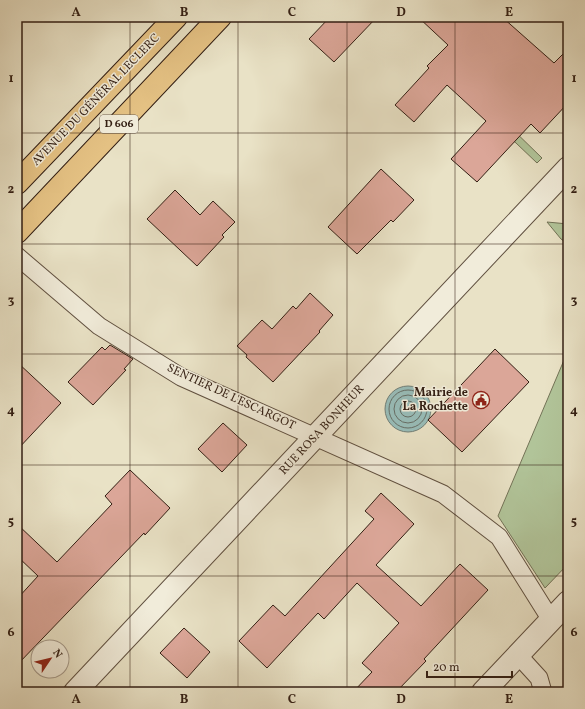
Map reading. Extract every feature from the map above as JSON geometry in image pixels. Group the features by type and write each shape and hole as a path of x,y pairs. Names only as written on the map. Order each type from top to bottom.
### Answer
{"main road":[{"name":"AVENUE DU GÉNÉRAL LECLERC","path":"17,183 176,17"},
{"name":"D 606","path":"17,232 220,17"}],"street":[{"name":"RUE ROSA BONHEUR","path":"76,692 568,168"},
{"name":"SENTIER DE L'ESCARGOT","path":"17,256 99,326 181,377 443,494 499,537 551,620"},
{"path":"483,692 568,602"},
{"path":"518,655 539,678 543,692"}],"green space":[{"path":"505,122 542,158 537,163 516,143 492,124"},
{"path":"547,222 568,224 568,244 561,239"},
{"path":"567,353 568,564 545,588 498,516"}],"water":[{"path":"403,386 413,386 421,390 427,396 431,404 431,414 427,422 421,428 413,432 403,432 395,428 389,422 385,414 385,404 389,396 395,390"}],"building":[{"path":"330,17 377,17 334,62 309,39"},
{"path":"418,17 502,17 554,63 568,49 568,103 540,133 531,124 477,182 451,159 486,121 447,85 414,122 395,105 429,68 427,66 448,45"},
{"path":"381,169 414,200 393,222 391,220 357,254 328,227"},
{"path":"175,190 200,215 213,201 235,222 222,235 224,237 197,266 147,219"},
{"path":"310,293 333,315 319,331 320,332 273,382 246,357 247,355 237,346 262,320 272,329 293,306 296,309"},
{"path":"110,345 133,359 124,369 126,370 93,405 68,382 102,347 105,350"},
{"path":"495,349 529,382 462,452 428,420"},
{"path":"17,362 61,403 17,450"},
{"path":"223,423 247,445 222,472 198,449"},
{"path":"130,470 170,508 42,639 30,639 30,651 17,665 17,599 38,576 17,556 17,524 57,562 112,504 105,496"},
{"path":"381,493 414,524 376,565 421,606 460,564 488,590 424,659 426,661 396,692 353,692 372,672 362,663 399,623 357,583 324,619 318,613 267,668 239,641 273,605 285,616 374,519 365,511"},
{"path":"184,628 210,652 187,678 160,653"}],"place":[{"name":"Mairie de La Rochette","path":"481,400"}]}
